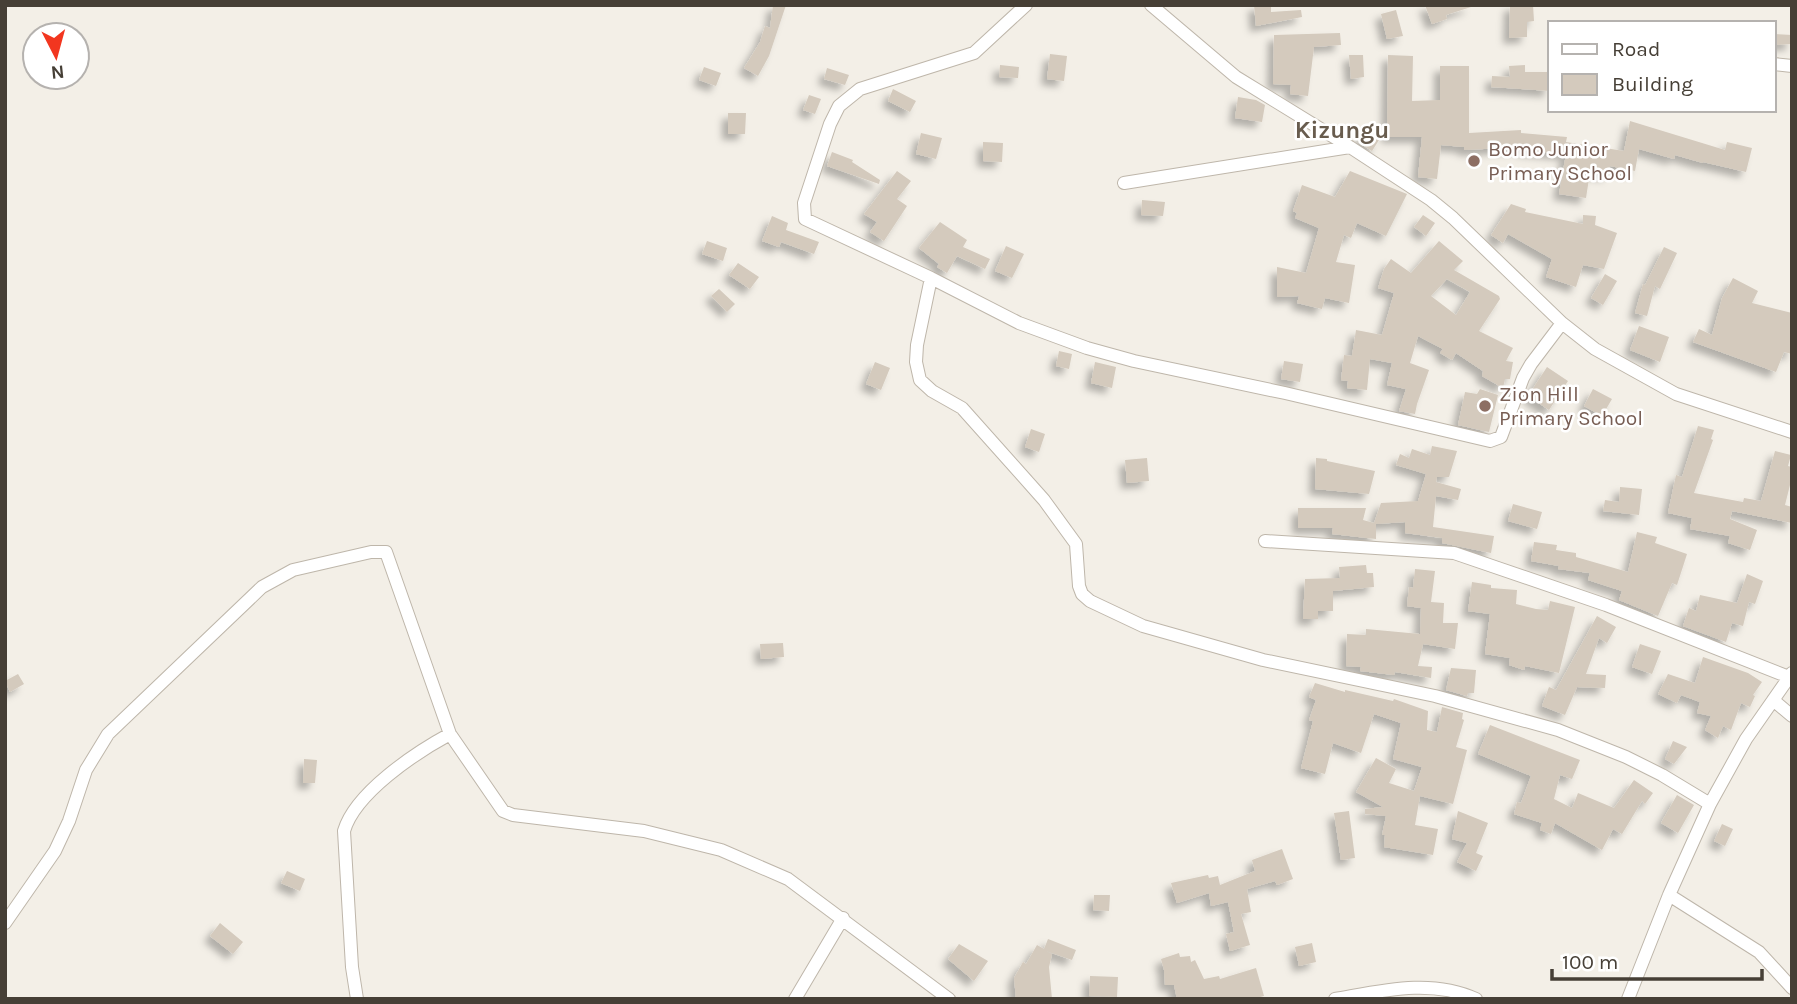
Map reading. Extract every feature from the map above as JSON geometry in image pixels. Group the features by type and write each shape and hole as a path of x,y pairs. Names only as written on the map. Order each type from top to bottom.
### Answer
{"street":[{"path":"1026,5 974,53 860,89 839,106 822,146 804,202 805,219 1019,323 1087,348 1490,441 1501,437 1527,371 1562,323"},
{"path":"1151,5 1236,77 1431,200 1562,323 1595,349 1676,394 1792,432"},
{"path":"1124,183 1350,147"},
{"path":"931,278 917,345 916,362 920,380 932,391 962,408 1044,500 1076,544 1079,586 1082,594 1090,601 1143,626 1263,660 1435,696 1558,730 1626,757 1710,804"},
{"path":"1265,541 1454,553 1606,605 1791,675 1746,739 1710,804 1669,895 1628,999"},
{"path":"5,923 55,851 69,821 86,770 108,734 262,587 293,570 371,552 386,552 450,734 503,811 513,815 644,831 721,850 788,879 949,999"},
{"path":"1773,700 1792,716"},
{"path":"357,999 352,967 344,831 348,818 360,800 429,746 450,734"},
{"path":"1669,895 1759,953 1792,988"},
{"path":"795,999 843,918"},
{"path":"1338,998 1416,987 1451,990 1476,999"}],"building":[{"path":"773,5 786,5 769,56 758,76 744,68 760,42 765,26 770,28"},
{"path":"1254,5 1271,5 1271,12 1301,10 1302,17 1256,26"},
{"path":"1425,5 1471,7 1446,15 1447,19 1432,24"},
{"path":"1510,5 1533,5 1534,21 1527,22 1527,37 1509,38"},
{"path":"1396,10 1403,36 1387,39 1381,14"},
{"path":"1340,33 1341,45 1314,47 1308,96 1290,94 1291,85 1273,84 1274,35"},
{"path":"1776,34 1792,35 1792,44 1776,45"},
{"path":"1050,54 1067,56 1064,81 1047,79"},
{"path":"1349,55 1363,55 1364,77 1351,79"},
{"path":"1388,55 1413,56 1412,101 1440,100 1440,66 1469,66 1469,133 1521,130 1521,133 1567,137 1566,142 1624,151 1630,121 1725,150 1727,142 1752,148 1746,172 1675,155 1674,159 1639,149 1635,171 1610,166 1608,175 1590,172 1586,198 1559,194 1566,154 1522,150 1523,147 1464,150 1464,147 1441,145 1437,179 1418,177 1422,137 1387,137"},
{"path":"1000,65 1019,67 1018,78 999,77"},
{"path":"1525,65 1525,72 1548,72 1548,91 1491,87 1492,76 1510,77 1509,66"},
{"path":"704,67 721,73 716,86 699,80"},
{"path":"827,68 849,75 845,85 824,79"},
{"path":"893,89 916,101 910,112 888,101"},
{"path":"809,95 821,99 815,114 803,110"},
{"path":"1238,97 1256,100 1265,105 1262,122 1235,118"},
{"path":"728,113 746,113 745,134 728,134"},
{"path":"1365,132 1379,140 1372,151 1358,142"},
{"path":"921,133 942,138 936,159 916,154"},
{"path":"983,142 1003,143 1002,162 983,161"},
{"path":"832,152 853,160 852,162 880,180 879,184 827,166"},
{"path":"897,171 911,181 897,199 907,206 884,241 870,232 877,222 864,214"},
{"path":"1350,171 1407,194 1386,236 1357,223 1351,238 1344,235 1336,262 1355,265 1349,303 1325,298 1322,309 1297,303 1299,296 1277,297 1277,267 1306,273 1319,228 1295,218 1297,213 1293,211 1302,185 1335,197"},
{"path":"1142,200 1165,202 1163,216 1141,215"},
{"path":"1511,204 1526,209 1525,212 1583,224 1583,215 1596,216 1595,225 1617,233 1604,269 1583,265 1576,287 1546,277 1552,259 1508,234 1503,243 1491,235"},
{"path":"1423,215 1435,223 1426,236 1414,227"},
{"path":"772,216 788,223 786,230 819,242 814,254 781,242 779,247 762,241"},
{"path":"940,222 967,240 963,247 990,259 985,269 957,256 947,273 937,267 939,264 919,248"},
{"path":"707,241 727,248 723,261 702,254"},
{"path":"1439,241 1463,261 1454,270 1499,296 1500,299 1479,331 1513,348 1506,361 1513,362 1510,379 1505,379 1503,388 1482,376 1483,371 1456,353 1452,360 1440,353 1443,349 1418,336 1410,363 1429,370 1415,414 1399,411 1406,389 1387,385 1392,363 1370,359 1367,390 1347,388 1348,381 1341,380 1344,355 1352,356 1356,330 1382,335 1394,293 1378,288 1384,269 1391,259 1411,273","holes":["1447,279 1470,292 1456,315 1431,296"]},
{"path":"1006,246 1024,254 1012,278 995,271"},
{"path":"1664,247 1677,253 1660,289 1655,286 1647,316 1635,313 1643,284 1645,285"},
{"path":"738,263 759,277 750,289 729,275"},
{"path":"1605,274 1617,281 1603,305 1591,298"},
{"path":"1733,278 1758,291 1752,303 1792,313 1792,354 1784,352 1776,372 1693,342 1699,329 1712,335 1722,298"},
{"path":"719,289 735,304 727,312 711,296"},
{"path":"1639,326 1669,337 1660,362 1630,350"},
{"path":"1059,351 1072,354 1069,369 1056,366"},
{"path":"1284,361 1303,364 1300,382 1281,379"},
{"path":"875,362 890,368 881,390 866,384"},
{"path":"1095,362 1116,367 1112,388 1091,383"},
{"path":"1547,367 1568,381 1549,410 1528,396"},
{"path":"1480,389 1498,395 1489,432 1458,425 1465,392 1477,394"},
{"path":"1593,389 1612,399 1602,416 1584,406"},
{"path":"1698,426 1714,430 1694,493 1743,502 1744,498 1761,501 1775,451 1791,455 1788,466 1792,467 1792,477 1785,505 1792,507 1792,523 1732,511 1730,519 1757,530 1750,550 1728,543 1730,536 1690,529 1692,518 1668,513 1676,475 1682,477"},
{"path":"1031,429 1045,434 1039,452 1025,447"},
{"path":"1432,446 1457,451 1449,477 1437,477 1436,482 1461,489 1458,500 1436,496 1433,527 1494,536 1491,553 1442,543 1442,538 1405,533 1405,522 1376,524 1376,539 1332,534 1333,528 1298,528 1298,508 1366,508 1363,520 1374,523 1381,503 1418,501 1426,474 1396,465 1400,454 1409,458 1412,449 1430,455"},
{"path":"1147,458 1149,481 1127,483 1125,460"},
{"path":"1316,458 1375,471 1369,494 1315,489"},
{"path":"1620,487 1642,489 1639,515 1603,511 1605,500 1619,502"},
{"path":"1513,504 1542,512 1537,529 1508,521"},
{"path":"1637,532 1657,537 1655,543 1687,554 1677,585 1672,583 1658,616 1619,600 1622,591 1588,580 1590,573 1558,569 1559,566 1531,561 1534,542 1557,545 1556,550 1576,553 1576,557 1628,572"},
{"path":"1366,565 1367,573 1373,573 1374,587 1333,591 1333,611 1318,611 1318,619 1303,619 1305,579 1340,578 1339,567"},
{"path":"1415,569 1435,571 1431,602 1444,603 1443,623 1458,623 1455,649 1423,644 1418,666 1432,667 1431,678 1395,672 1394,675 1360,671 1361,667 1346,666 1347,634 1366,635 1366,629 1420,634 1421,608 1407,606"},
{"path":"1747,574 1763,581 1755,604 1749,602 1743,626 1732,623 1726,642 1683,626 1689,608 1696,611 1700,595 1737,603"},
{"path":"1472,582 1491,585 1491,588 1517,590 1516,604 1536,609 1548,610 1550,601 1575,607 1559,673 1525,666 1524,670 1509,665 1510,658 1485,654 1490,614 1468,611"},
{"path":"1597,616 1616,627 1607,643 1599,638 1586,674 1606,675 1605,688 1577,687 1565,715 1542,706 1549,687 1556,690"},
{"path":"783,643 784,657 761,659 760,644"},
{"path":"1640,644 1661,651 1652,674 1632,667"},
{"path":"1703,657 1748,673 1762,682 1753,695 1755,696 1750,707 1741,703 1731,730 1723,726 1718,738 1705,730 1711,716 1697,713 1700,702 1681,695 1677,703 1658,694 1668,674 1695,683"},
{"path":"1451,668 1476,670 1474,693 1468,693 1467,696 1446,690"},
{"path":"18,674 24,684 10,692 5,681"},
{"path":"1315,683 1345,692 1393,701 1394,699 1428,711 1427,730 1437,732 1442,707 1463,713 1464,720 1456,747 1467,750 1453,804 1420,796 1415,825 1438,829 1433,855 1384,847 1385,835 1382,835 1386,816 1365,814 1365,809 1383,807 1356,792 1376,758 1396,769 1389,783 1414,791 1422,767 1393,759 1401,723 1374,714 1361,753 1333,743 1325,774 1301,768 1313,721 1309,720 1316,700 1309,697"},
{"path":"1490,725 1580,760 1572,779 1560,775 1554,799 1572,808 1578,793 1614,808 1634,780 1653,793 1645,804 1642,801 1622,834 1613,829 1602,850 1555,823 1551,834 1540,830 1542,823 1514,814 1517,802 1521,803 1531,776 1478,754"},
{"path":"1673,741 1687,747 1674,764 1665,759"},
{"path":"304,759 317,760 315,783 303,783"},
{"path":"1677,795 1694,805 1678,833 1661,823"},
{"path":"1349,811 1355,858 1341,860 1334,813"},
{"path":"1458,811 1488,823 1476,853 1483,856 1476,871 1457,862 1467,843 1452,839"},
{"path":"1722,824 1733,829 1725,846 1714,841"},
{"path":"1282,849 1293,879 1277,885 1275,881 1247,889 1251,912 1241,914 1250,945 1230,951 1226,934 1234,932 1228,902 1211,906 1209,893 1177,903 1171,883 1208,875 1209,878 1218,876 1220,885 1255,871 1252,860"},
{"path":"287,871 305,879 300,891 281,883"},
{"path":"1094,895 1110,895 1109,911 1093,910"},
{"path":"220,923 243,942 233,954 210,936"},
{"path":"1048,939 1076,950 1072,960 1046,951 1052,954 1049,967 1052,999 1016,999 1014,978 1037,945 1044,949"},
{"path":"1312,943 1316,962 1299,966 1295,947"},
{"path":"959,944 988,961 974,981 948,959"},
{"path":"1179,953 1180,957 1190,956 1191,962 1195,960 1204,979 1219,976 1220,979 1256,968 1264,996 1252,999 1177,999 1174,985 1165,985 1161,959"},
{"path":"1090,976 1118,977 1117,997 1089,996"}],"place":[{"name":"Bomo Junior Primary School","path":"1474,161"},
{"name":"Zion Hill Primary School","path":"1485,406"}],"district":[{"name":"Kizungu","path":"1342,130"}]}
